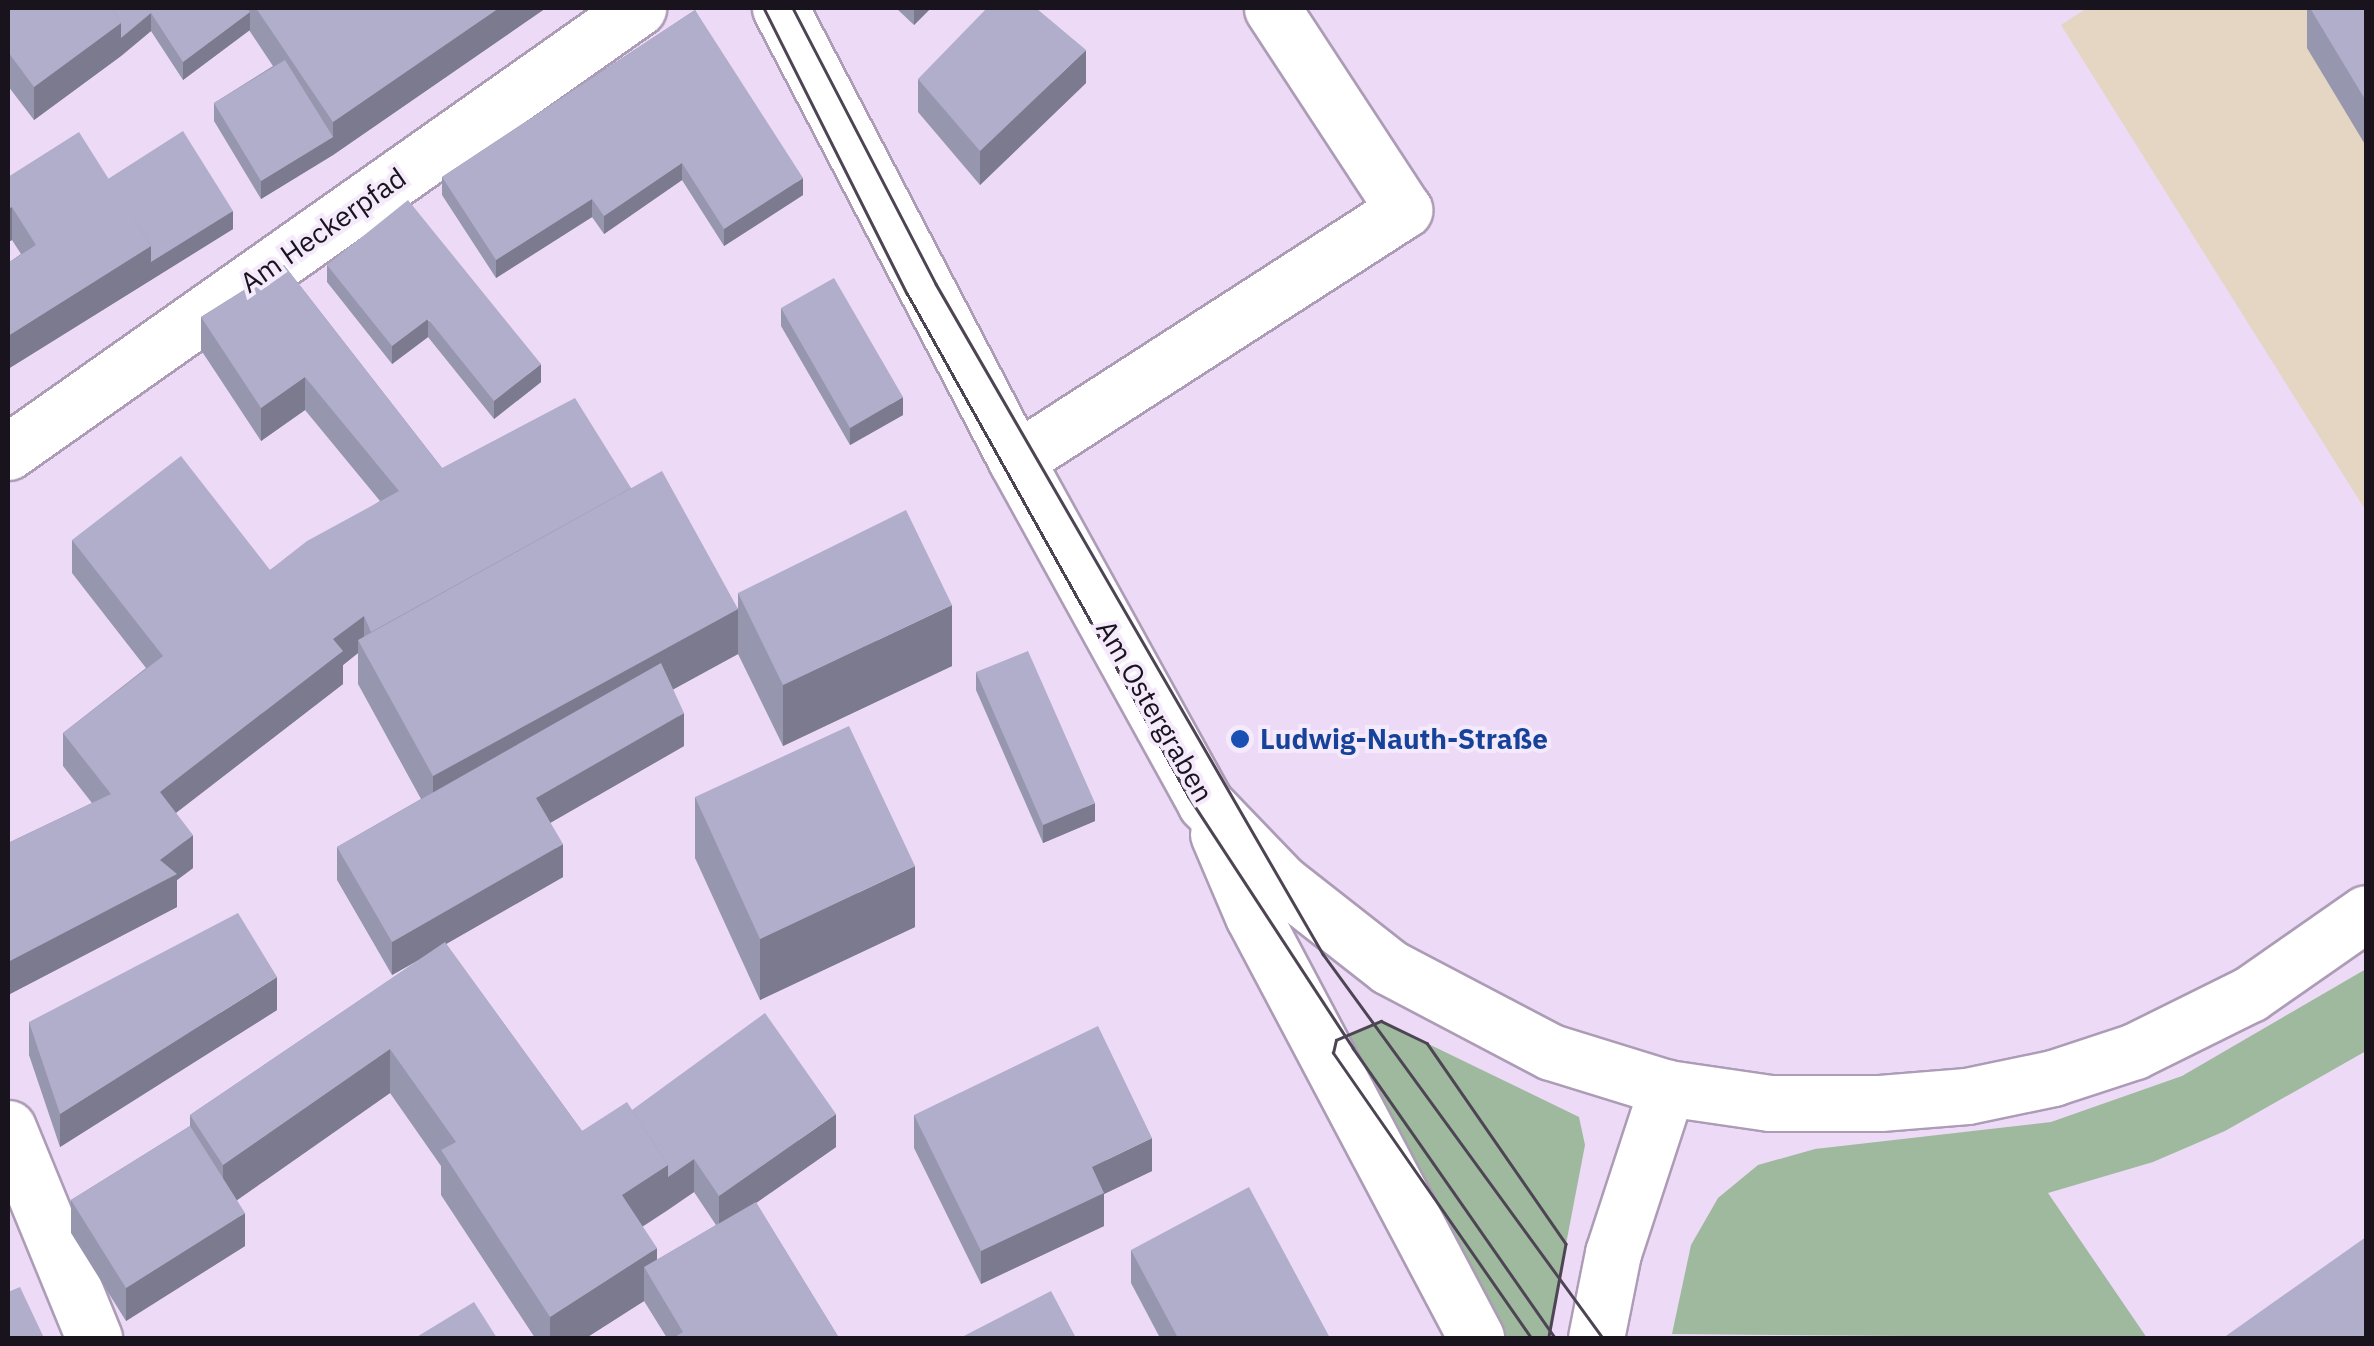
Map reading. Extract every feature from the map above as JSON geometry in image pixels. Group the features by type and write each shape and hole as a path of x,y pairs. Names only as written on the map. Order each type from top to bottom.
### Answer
{"street":[{"name":"Am Heckerpfad","path":"8,452 638,8"},
{"name":"Am Ostergraben","path":"780,8 1016,460 1205,803 1282,883 1388,967 1551,1052 1667,1088 1770,1103 1880,1103 1967,1096 2053,1078 2135,1051 2250,994 2366,913"},
{"path":"1016,460 1404,210 1272,8"},
{"path":"1205,803 1253,916 1476,1338"},
{"path":"1596,1338 1613,1253 1667,1088"},
{"path":"8,1128 94,1338"}],"shaded area":[{"path":"2087,8 2366,8 2366,511 2061,25"}],"green space":[{"path":"2366,969 2366,1051 2225,1131 2153,1162 2048,1193 2147,1338 1672,1334 1691,1245 1718,1198 1758,1165 1815,1149 2051,1122 2182,1076"},
{"path":"1381,1021 1579,1117 1585,1145 1548,1338 1485,1338 1336,1040"}],"building":[{"path":"8,8 112,8 121,23 34,87 8,52"},
{"path":"112,8 247,8 250,12 183,62 151,13 121,38 121,23"},
{"path":"256,8 499,8 333,122"},
{"path":"987,8 1036,8 1086,50 980,151 918,79"},
{"path":"2310,8 2366,8 2366,101"},
{"path":"695,10 803,178 724,229 682,163 604,216 592,199 496,260 442,177"},
{"path":"285,60 333,137 261,181 214,103"},
{"path":"183,131 233,211 151,262 151,246 108,179"},
{"path":"79,132 151,246 8,336 8,263 36,245 12,207 8,209 8,177"},
{"path":"408,200 541,364 494,401 428,319 392,346 327,265"},
{"path":"284,265 442,468 575,398 631,488 371,632 364,616 333,639 343,651 160,792 193,835 160,860 177,874 8,962 8,843 111,794 63,733 163,656 72,540 181,456 270,570 307,541 399,491 305,377 261,408 201,317"},
{"path":"834,278 903,397 850,428 781,308"},
{"path":"662,471 738,609 433,776 358,640"},
{"path":"906,510 952,605 783,685 738,593"},
{"path":"1028,651 1095,803 1043,825 976,672"},
{"path":"661,663 684,713 536,798 563,844 392,942 337,847"},
{"path":"849,726 915,866 760,939 695,797"},
{"path":"238,913 277,977 60,1114 29,1022"},
{"path":"445,942 582,1131 627,1102 668,1165 622,1195 657,1248 550,1317 441,1150 456,1142 390,1049 223,1165 190,1115"},
{"path":"765,1013 836,1114 719,1196 694,1159 668,1177 668,1165 632,1110"},
{"path":"1098,1026 1152,1138 1092,1167 1104,1193 981,1251 914,1115"},
{"path":"190,1126 245,1213 126,1288 71,1200"},
{"path":"1249,1187 1330,1338 1178,1338 1131,1250"},
{"path":"756,1202 839,1338 673,1338 683,1332 644,1267"},
{"path":"2366,1237 2366,1338 2223,1338"},
{"path":"20,1287 44,1338 8,1338 8,1292"},
{"path":"1051,1291 1076,1338 960,1338"},
{"path":"474,1302 497,1338 415,1338"}],"tram line":[{"path":"764,8 907,293 1189,797 1353,1048 1555,1338"},
{"path":"793,8 936,284 1323,954 1603,1338"},
{"path":"1531,1338 1333,1053 1336,1040 1381,1021 1427,1043 1566,1244 1549,1337"}],"place":[{"name":"Ludwig-Nauth-Straße","path":"1240,739"}]}
